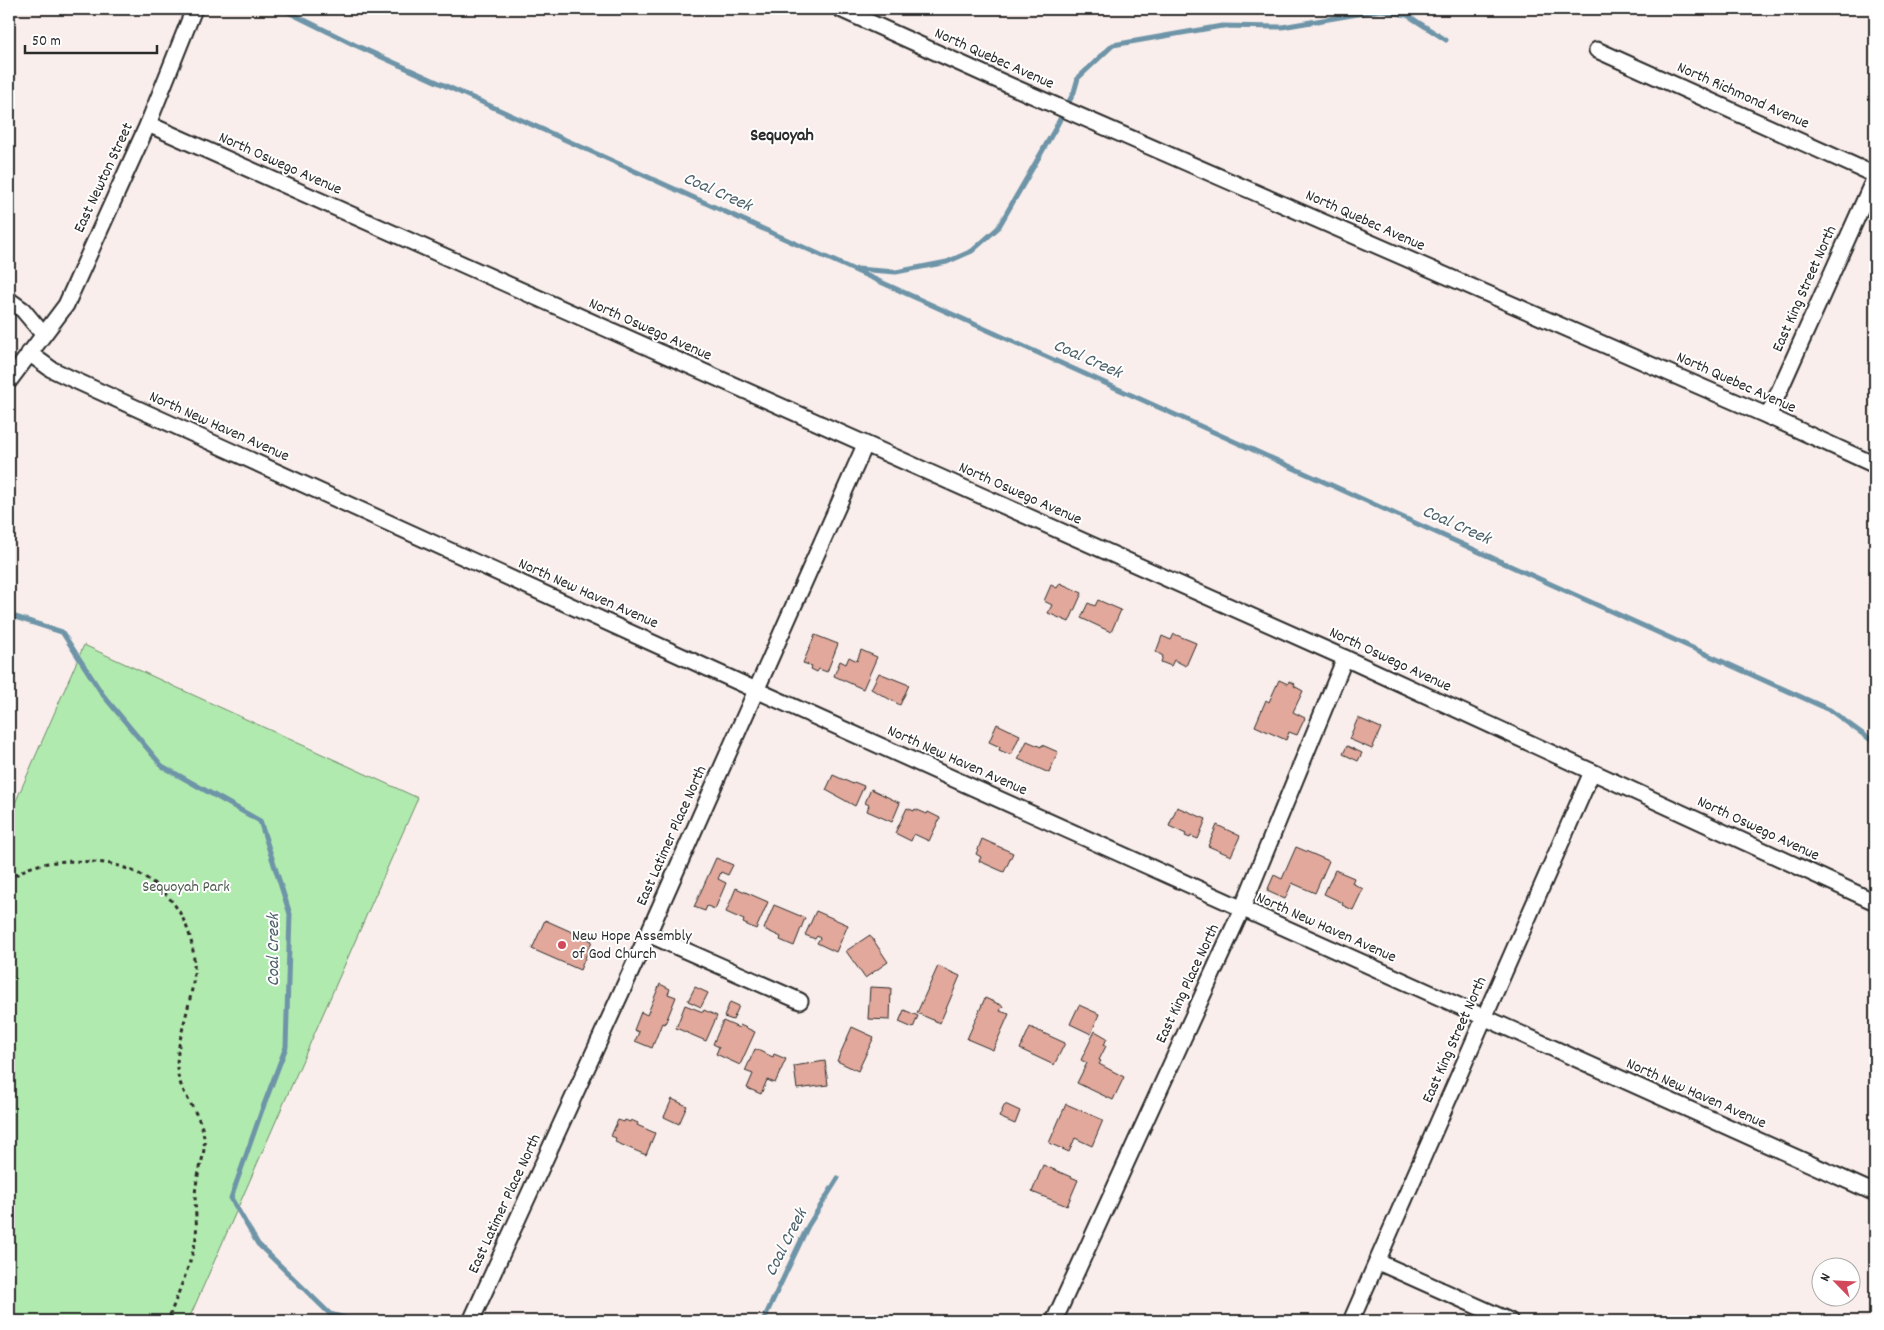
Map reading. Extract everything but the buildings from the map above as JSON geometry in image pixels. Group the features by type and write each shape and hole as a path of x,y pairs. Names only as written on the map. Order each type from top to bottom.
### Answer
{"street":[{"name":"East Newton Street","path":"9,381 66,305 148,124 194,9"},
{"name":"North Quebec Avenue","path":"840,9 1014,87 1768,416 1875,465"},
{"name":"North Richmond Avenue","path":"1597,50 1875,176"},
{"name":"North Oswego Avenue","path":"148,124 1345,658 1875,902"},
{"name":"East King Street North","path":"1768,416 1875,176"},
{"path":"9,300 23,310 43,334"},
{"name":"North New Haven Avenue","path":"29,353 70,378 756,690 1875,1194"},
{"name":"East Latimer Place North","path":"471,1321 648,934 865,445"},
{"name":"East King Place North","path":"1054,1321 1242,909 1345,658"},
{"name":"East King Street North","path":"1351,1321 1592,772"},
{"path":"648,934 800,1001"},
{"path":"1378,1262 1510,1321"}],"path":[{"path":"9,882 17,873 38,865 78,861 104,862 124,867 141,875 161,889 176,905 187,929 192,943 193,981 177,1066 182,1087 202,1124 205,1140 195,1187 195,1242 168,1321"}],"green space":[{"name":"Sequoyah Park","path":"84,645 418,798 188,1321 9,1321 9,817"}],"waterway":[{"name":"Coal Creek","path":"282,9 355,45 1830,710 1875,743"},
{"path":"857,269 896,272 947,262 972,251 998,228 1055,129 1074,92 1078,78 1113,45 1222,26 1282,27 1381,10 1407,15 1446,40"},
{"name":"Coal Creek","path":"9,615 62,632 103,695 162,766 260,821 290,914 286,1047 231,1198 258,1244 330,1314 356,1321"},
{"name":"Coal Creek","path":"763,1321 808,1226 838,1178"}],"place":[{"name":"New Hope Assembly of God Church","path":"562,945"}],"district":[{"name":"Sequoyah","path":"782,136"}]}
